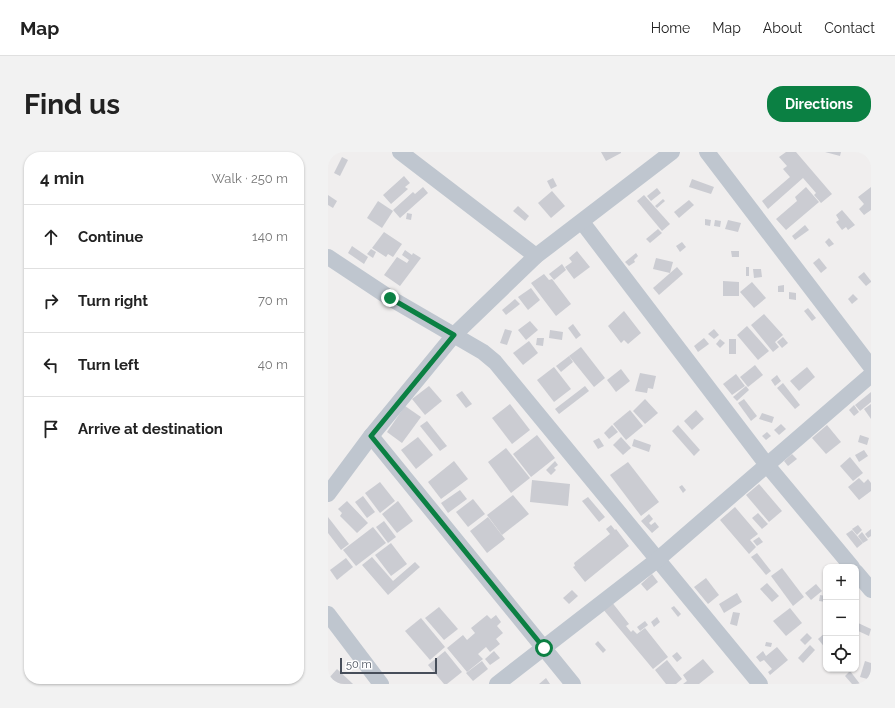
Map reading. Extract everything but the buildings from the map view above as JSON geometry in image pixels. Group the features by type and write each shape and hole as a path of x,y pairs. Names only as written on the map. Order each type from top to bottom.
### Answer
{"street":[{"path":"400,152 536,256"},
{"path":"328,494 371,436 454,335 536,256 672,152"},
{"path":"707,152 871,367"},
{"path":"582,222 767,466 849,564"},
{"path":"328,258 390,298 483,352 495,362 760,684"},
{"path":"497,684 657,560 871,375"},
{"path":"371,436 573,684"},
{"path":"859,576 871,590"},
{"path":"328,614 381,684"}],"route":[{"path":"390,298 454,335 371,436 544,648"}]}
